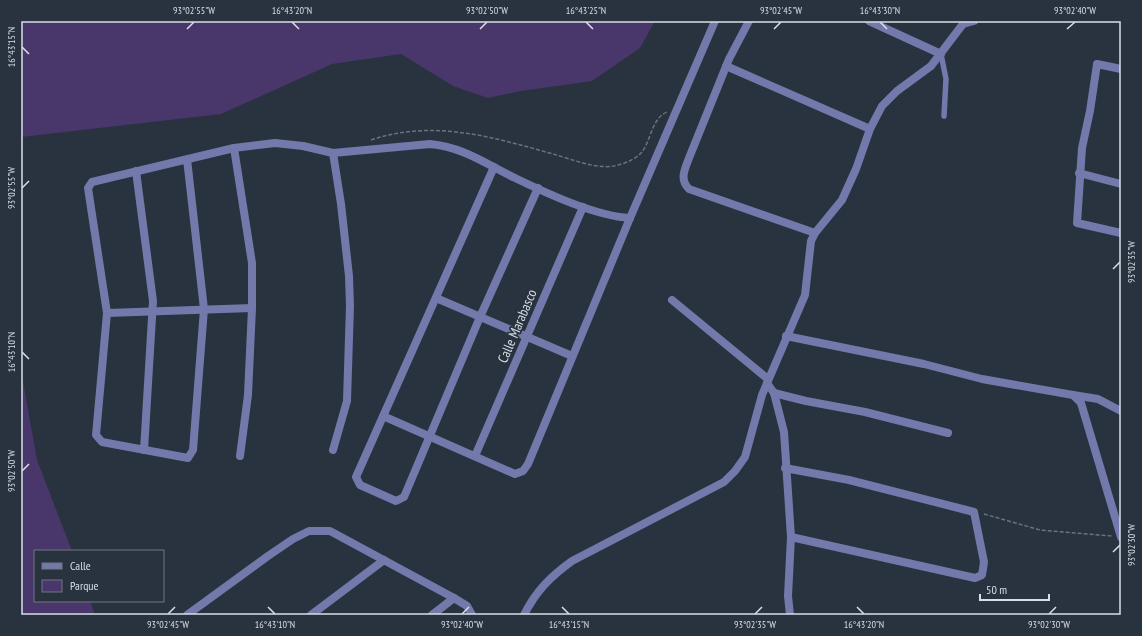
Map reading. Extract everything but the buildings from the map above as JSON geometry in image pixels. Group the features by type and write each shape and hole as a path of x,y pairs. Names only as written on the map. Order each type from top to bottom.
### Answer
{"street":[{"path":"383,416 515,474 523,471 528,464 630,218 715,21"},
{"path":"749,21 726,66 683,174 684,184 689,189 815,233"},
{"path":"869,21 942,54"},
{"path":"524,615 531,600 550,577 572,561 724,482 735,471 745,457 767,381 805,295 811,241 815,233 842,200 856,169 870,129 882,106 897,92 931,66 942,54 964,23 974,21"},
{"path":"1121,69 1097,64 1079,173 1077,223 1121,233"},
{"path":"726,66 870,129"},
{"path":"187,159 204,309 193,450 188,458 102,442 96,435 107,313 88,188 92,182 136,171 187,159 234,148 275,143 303,146 333,153 430,144 445,145 469,153 538,188 583,207 611,216 630,218"},
{"path":"234,148 252,263 252,308 248,395 240,456"},
{"path":"333,153 345,238 350,306 347,401 333,450"},
{"path":"494,167 356,477 360,485 396,501 404,497 480,316 538,188"},
{"path":"136,171 153,313 144,450"},
{"path":"1079,173 1121,184"},
{"name":"Calle Marabasco","path":"475,456 583,207"},
{"path":"436,298 572,356"},
{"path":"672,300 767,381 774,392 784,432 785,468 791,537 788,596 790,615"},
{"path":"107,313 153,313 204,309 252,308"},
{"path":"786,336 924,364 982,379 1073,394 1098,400 1121,411"},
{"path":"774,392 806,401 865,412 948,432"},
{"path":"1073,394 1081,403 1121,537"},
{"path":"785,468 849,480 974,512 984,562 982,575 975,578 791,537"},
{"path":"187,615 268,556 309,531 330,531 454,598 467,606 472,615"},
{"path":"312,615 384,560"},
{"path":"432,615 454,598"}],"lane":[{"path":"942,54 946,79 944,116"}],"path":[{"path":"360,151 365,144 378,138 414,132 453,130 505,141 604,167 616,166 626,162 642,152 660,116 671,111 677,112"},
{"path":"974,512 1040,530 1121,537"}],"green space":[{"path":"21,21 655,21 640,48 592,81 521,91 488,98 453,86 401,54 332,64 221,114 21,137"},
{"path":"21,370 37,460 72,550 34,550 34,602 90,602 95,615 21,615"}]}
